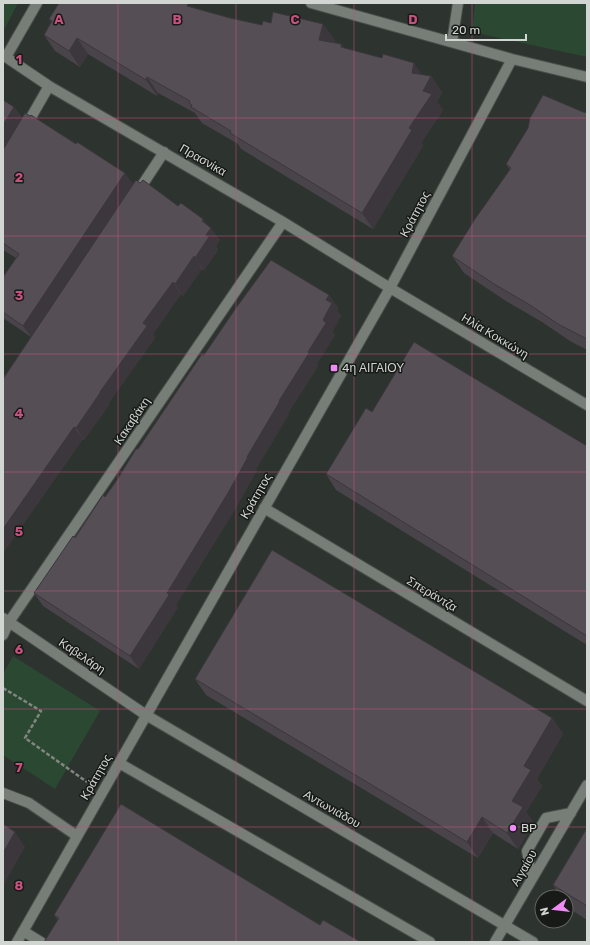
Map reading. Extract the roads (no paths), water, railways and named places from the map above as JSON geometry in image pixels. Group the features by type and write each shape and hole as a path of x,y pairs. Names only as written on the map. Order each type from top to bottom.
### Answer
{"street":[{"path":"4,56 37,3"},
{"path":"311,3 512,59 587,77"},
{"path":"452,42 458,3"},
{"name":"Πρασνίκα","path":"4,56 49,86 283,222 390,288"},
{"name":"Κράτητος","path":"17,942 390,288 512,59"},
{"path":"22,131 49,86"},
{"path":"129,204 164,152"},
{"name":"Κακαβάκη","path":"3,635 6,620 283,222"},
{"name":"Ηλία Κοκκώνη","path":"390,288 587,405"},
{"name":"Σπεράντζα","path":"264,508 587,701"},
{"name":"Καβελάρη","path":"6,620 146,715"},
{"name":"Αντωνιάδου","path":"146,715 534,942"},
{"path":"119,764 430,942"},
{"name":"Αιγαίου","path":"495,942 587,785"},
{"path":"3,793 29,803 77,836"},
{"path":"532,879 527,850 546,818 571,813"},
{"path":"23,931 41,942"}],"place":[{"name":"4η ΑΙΓΑΙΟΥ","path":"334,368"},
{"name":"BP","path":"513,828"}]}
